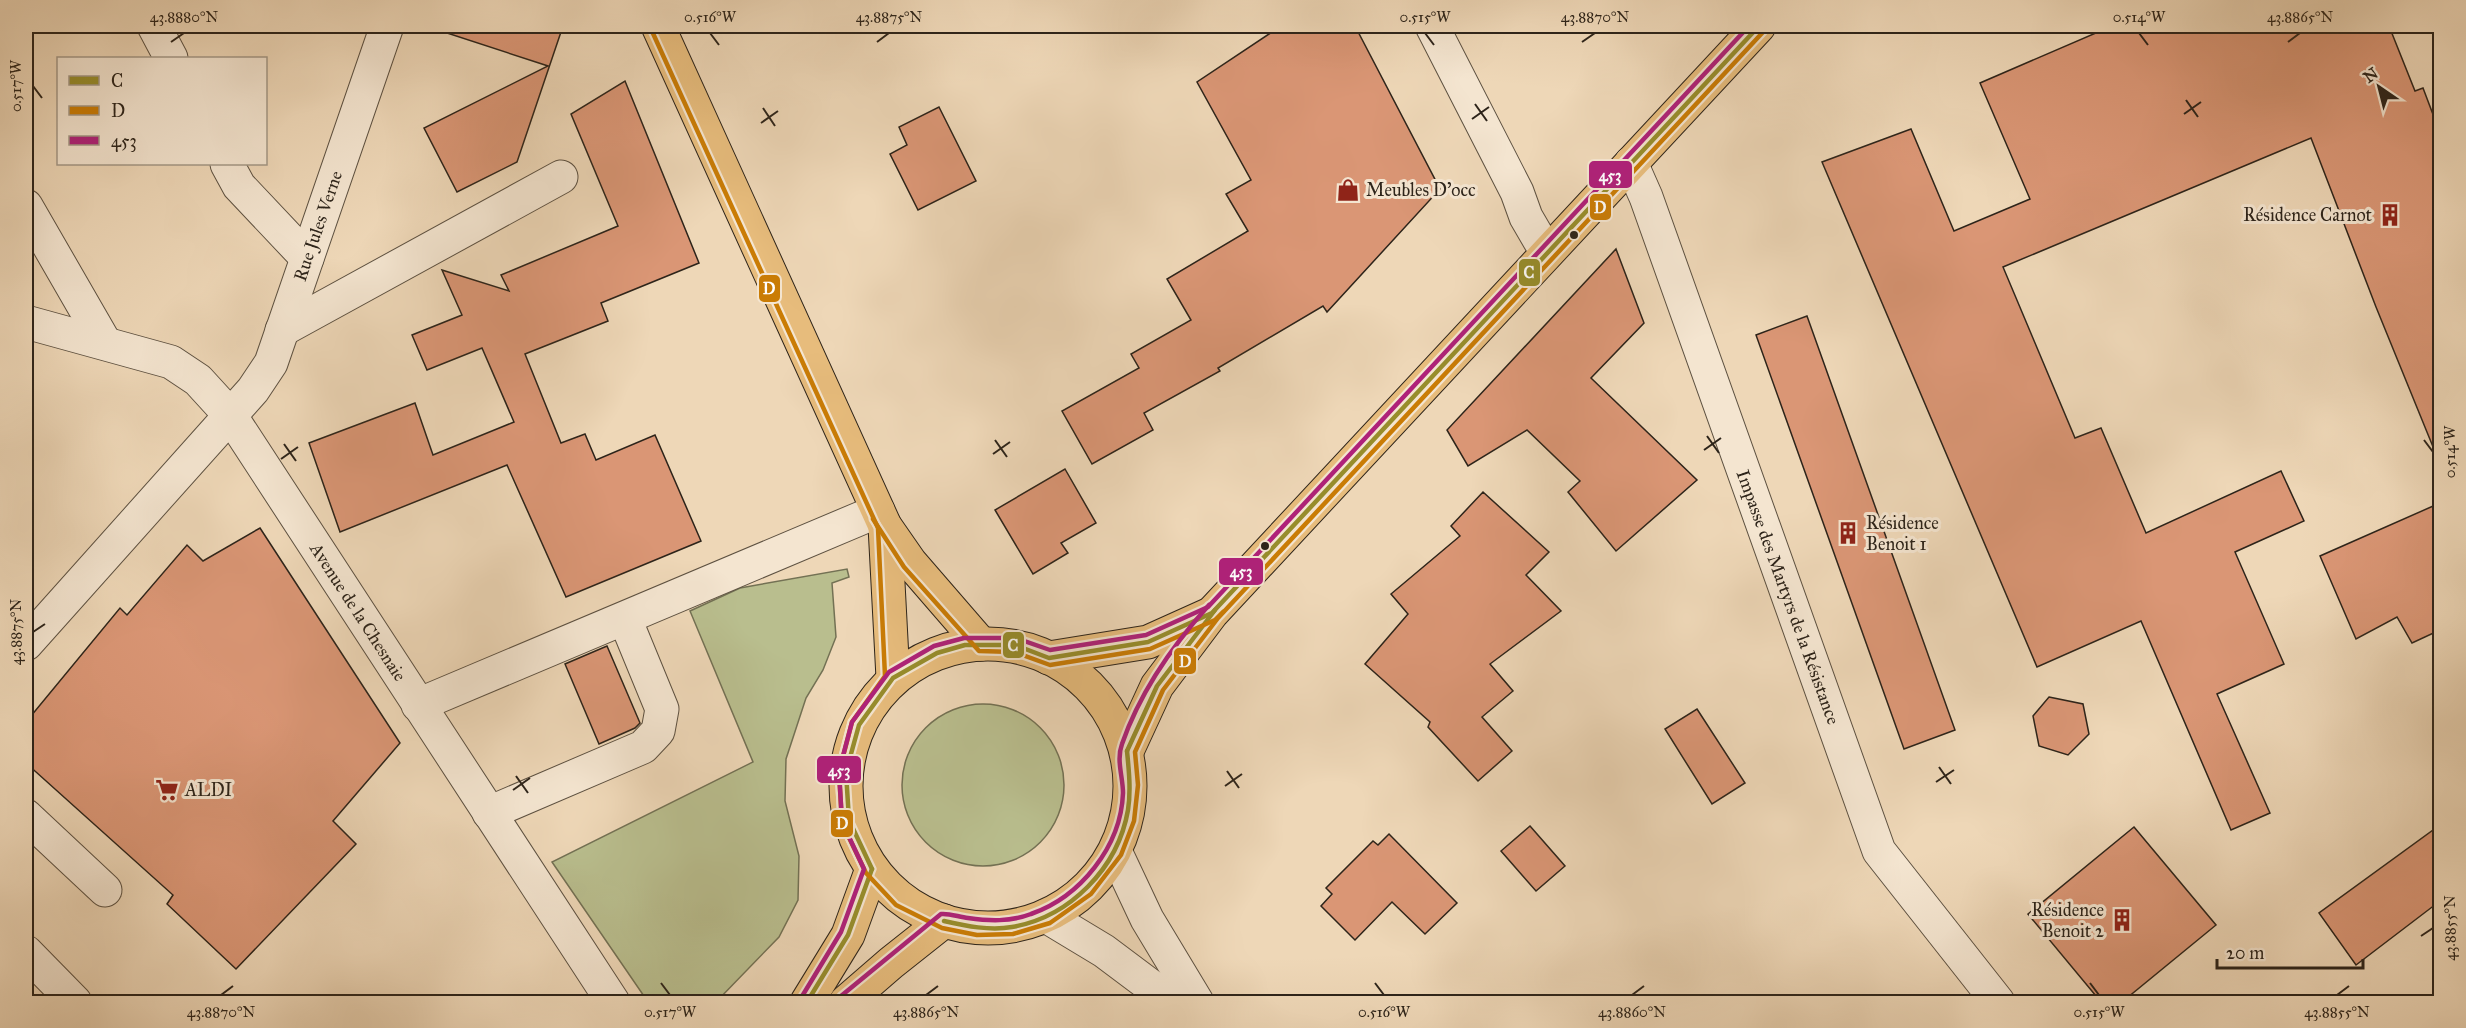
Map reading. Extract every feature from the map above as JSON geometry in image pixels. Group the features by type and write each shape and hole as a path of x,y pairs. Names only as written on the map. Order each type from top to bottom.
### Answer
{"main road":[{"path":"658,26 881,519 916,570 981,644"},
{"path":"1127,751 1157,686 1212,613 1759,26"},
{"path":"881,519 894,678"},
{"path":"1049,658 1148,642 1212,613"},
{"path":"965,645 1015,645 1049,658 1066,666 1094,689 1114,718 1127,751 1130,785 1127,819 1115,851 1086,889 1046,916 1012,927 978,928 944,921 902,900 872,869 849,820 846,772 859,725 894,678 937,653 965,645"},
{"path":"807,1002 848,935 872,869"},
{"path":"846,1002 944,921"}],"street":[{"path":"154,26 170,57"},
{"name":"Rue Jules Verne","path":"26,644 253,390 271,363 387,26"},
{"path":"1432,26 1516,192 1526,217 1547,253"},
{"name":"Impasse des Martyrs de la Résistance","path":"1631,163 1646,197 1879,850 1998,1002"},
{"path":"228,165 239,186 307,258"},
{"path":"282,330 561,177"},
{"path":"26,206 105,343"},
{"name":"Avenue de la Chesnaie","path":"26,322 171,362 198,380 230,415 613,1002"},
{"path":"418,705 625,619 881,519"},
{"path":"489,813 643,747 658,731 663,709 625,619"},
{"path":"26,816 105,890"},
{"path":"1115,851 1147,918 1197,1002"},
{"path":"1046,916 1104,951 1172,1002"},
{"path":"26,952 75,1002"}],"green space":[{"path":"847,569 849,577 832,583 836,637 823,670 806,698 786,759 785,801 799,856 798,900 779,937 716,1002 648,1002 552,862 753,762 690,611 740,588"},
{"path":"983,704 999,705 1014,710 1040,728 1058,754 1063,769 1063,801 1058,816 1040,842 1014,860 999,865 983,866 967,865 952,860 926,842 908,816 903,801 902,785 903,769 908,754 926,728 952,710 967,705"}],"building":[{"path":"448,26 563,26 517,162 457,192 424,128 548,66 447,33"},
{"path":"1281,26 1355,26 1440,189 1327,312 1323,306 1218,368 1220,371 1144,413 1153,430 1092,464 1062,411 1139,368 1131,354 1191,320 1167,279 1248,231 1226,194 1251,180 1197,82"},
{"path":"2112,26 2389,26 2415,91 2423,88 2440,133 2440,464 2311,138 2003,267 2075,438 2101,428 2146,533 2281,471 2304,521 2235,552 2284,664 2217,694 2270,813 2231,830 2141,621 2037,667 1822,162 1911,129 1954,231 2030,199 1980,83"},
{"path":"625,81 699,263 601,303 608,321 525,354 561,443 585,434 596,460 655,435 701,541 566,597 507,465 340,532 309,443 415,403 433,455 514,422 482,348 427,370 412,335 462,315 442,270 509,291 501,275 618,226 571,114"},
{"path":"939,107 976,181 918,210 890,154 907,145 899,127"},
{"path":"1616,249 1644,323 1591,378 1697,480 1616,551 1568,492 1580,481 1527,430 1468,466 1447,430"},
{"name":"Résidence Benoit 1","path":"1807,316 1955,730 1904,749 1756,335"},
{"path":"1065,469 1096,523 1061,543 1068,553 1033,574 995,510"},
{"path":"1483,492 1549,552 1526,575 1561,611 1490,664 1513,691 1482,717 1512,751 1478,781 1428,727 1430,722 1365,664 1408,614 1391,594 1460,536 1451,526"},
{"path":"2440,503 2440,630 2412,643 2397,617 2356,639 2320,556"},
{"path":"260,528 400,743 333,821 356,844 236,969 167,904 173,895 26,763 26,722 120,608 127,615 187,545 203,561"},
{"path":"607,646 640,723 635,728 599,744 565,664"},
{"path":"2049,697 2083,704 2089,734 2068,755 2039,746 2033,716"},
{"path":"1697,709 1745,783 1712,804 1665,729"},
{"path":"2440,825 2440,901 2356,965 2319,913"},
{"path":"1530,826 1565,866 1536,891 1501,851"},
{"name":"Résidence Benoit 2","path":"2134,827 2216,925 2122,1002 2101,1002 2028,914"},
{"path":"1389,834 1457,903 1425,934 1392,902 1355,940 1321,906 1332,894 1326,888 1373,841 1378,845"}],"transit line":[{"name":"453","path":"801,998 841,932 864,869 842,822 839,771 852,722 889,672 934,646 964,638 1016,638 1050,650 1146,635 1208,607 1749,26"},
{"name":"C","path":"872,869 849,820 846,772 859,725 893,678 937,653 965,645 1015,645 1049,658 1148,642 1212,613 1759,26"},
{"name":"D","path":"651,29 878,528 885,676 852,722 839,772 842,823 866,873 896,905 942,928 977,935 1013,934 1050,923 1091,894 1121,855 1134,821 1138,785 1135,752 1163,690 1218,618 1764,31"},
{"name":"D","path":"873,519 904,567 979,651 1014,652 1050,665 1150,649 1215,620 1223,612"},
{"name":"453","path":"841,996 941,914 984,920 1015,918 1049,906 1066,896 1081,882 1106,851 1115,832 1123,793 1120,750 1129,725 1170,653 1209,605"},
{"name":"C","path":"1127,751 1157,686 1215,610"},
{"name":"C","path":"944,921 987,928 1012,927 1053,913 1072,901 1102,870 1123,831 1129,796 1127,751"},
{"name":"C","path":"807,1002 848,935 872,869"}],"place":[{"name":"Meubles D'occ","path":"1348,190"},
{"name":"Résidence Carnot","path":"2390,215"},
{"name":"Résidence Benoit 1","path":"1848,533"},
{"name":"ALDI","path":"167,790"},
{"name":"Résidence Benoit 2","path":"2122,920"}]}
